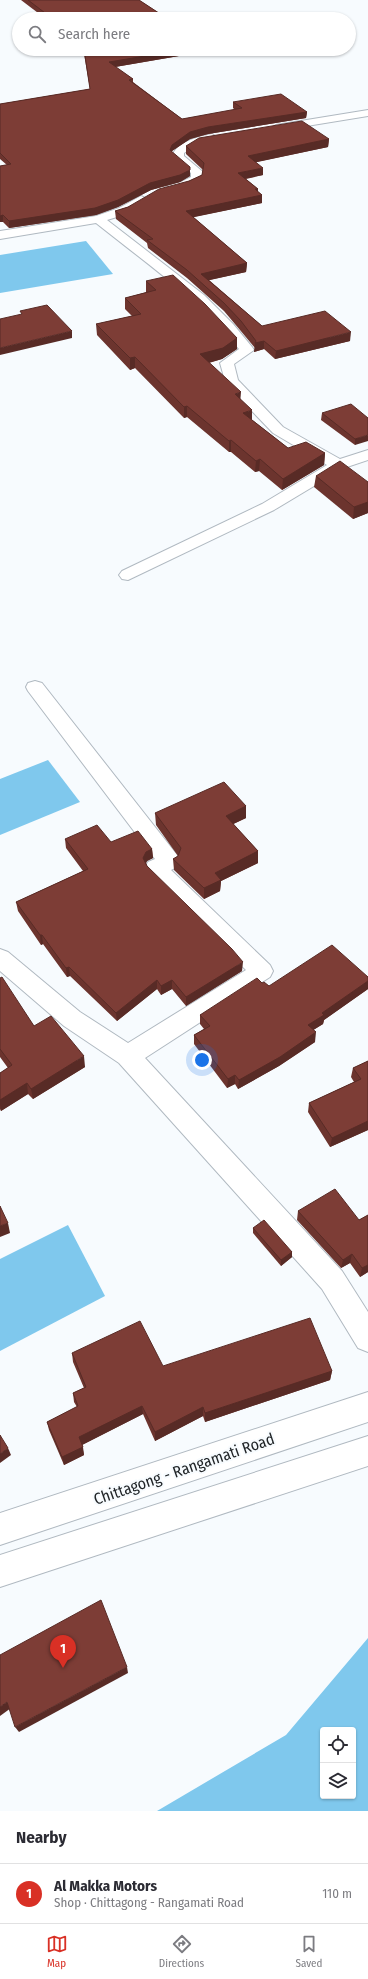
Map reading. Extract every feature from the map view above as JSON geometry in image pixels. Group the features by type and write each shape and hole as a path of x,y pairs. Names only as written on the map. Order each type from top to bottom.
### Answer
{"main road":[{"path":"262,130 368,113"},
{"path":"162,190 185,185 197,179 198,172 178,158 179,152 194,142 223,136"},
{"path":"0,235 98,219 123,211 148,196"},
{"path":"98,219 216,313 247,350 227,363 232,381 278,430 338,465"},
{"path":"128,575 268,507 338,465 368,454"},
{"path":"35,687 169,861 156,868 262,971 128,1056"},
{"path":"0,958 72,1019 128,1056 332,1280 368,1338"},
{"name":"Chittagong - Rangamati Road","path":"0,1529 368,1407"},
{"path":"0,1571 368,1451"}],"water":[{"path":"86,241 113,274 0,293 0,255"},
{"path":"48,760 80,802 0,835 0,779"},
{"path":"68,1225 105,1296 0,1351 0,1259"},
{"path":"368,1638 368,1811 157,1811 286,1735"}],"building":[{"path":"28,0 139,0 157,12 44,12"},
{"path":"85,56 145,56 109,62 133,79 129,80 182,119 242,108 233,102 281,94 307,112 208,127 190,132 172,145 170,150 190,167 190,170 180,175 150,183 118,200 95,208 9,221 3,215 0,216 0,166 11,164 0,153 0,104 90,89"},
{"path":"302,121 329,139 248,156 263,168 238,173 258,189 255,189 262,195 186,211 247,263 201,274 262,326 325,311 351,332 276,351 264,341 255,343 256,341 241,321 224,303 187,270 147,240 153,239 115,211 128,207 159,189 189,181 202,175 204,163 186,146 199,138"},
{"path":"173,275 205,304 237,338 223,348 200,354 241,392 235,394 252,410 243,413 288,448 306,442 325,453 283,479 260,459 256,461 187,406 184,407 135,357 130,358 96,324 141,314 125,298 156,290 146,281"},
{"path":"47,305 72,331 0,348 0,319 22,314 20,311"},
{"path":"351,404 368,418 368,435 355,439 322,413"},
{"path":"340,461 368,482 368,502 354,507 316,476"},
{"path":"224,782 246,806 226,816 258,851 215,873 221,880 204,888 173,859 178,856 181,848 155,813"},
{"path":"97,825 111,842 138,831 152,849 146,852 143,858 147,866 232,949 243,962 186,997 172,980 161,986 157,980 116,1013 69,967 66,968 16,902 88,869 65,839"},
{"path":"332,945 368,977 368,981 322,1013 324,1015 308,1025 316,1032 280,1057 239,1080 235,1075 228,1079 194,1035 210,1026 200,1015 257,978 262,983 264,982 269,986"},
{"path":"2,977 34,1026 51,1016 84,1056 31,1089 27,1083 0,1100 0,1073 12,1065 0,1049 0,978"},
{"path":"368,1061 368,1121 332,1138 309,1103 361,1079 353,1068"},
{"path":"335,1189 359,1220 368,1215 368,1265 362,1268 352,1254 343,1260 298,1211"},
{"path":"0,1206 8,1223 0,1226"},
{"path":"264,1220 292,1252 281,1260 253,1228"},
{"path":"310,1318 332,1371 205,1413 203,1407 155,1432 142,1406 79,1437 83,1447 62,1457 47,1422 78,1406 73,1393 86,1387 72,1353 140,1321 163,1366"},
{"path":"0,1435 8,1448 0,1454"},
{"path":"101,1600 127,1667 15,1727 7,1702 0,1707 0,1655"}],"place":[{"name":"Al Makka Motors","path":"63,1668"}]}
